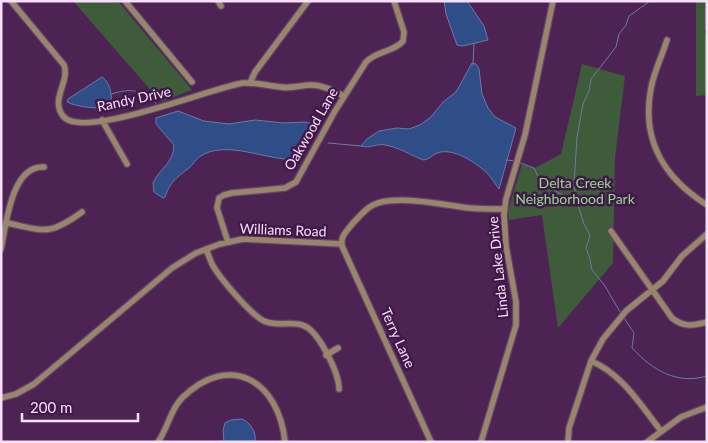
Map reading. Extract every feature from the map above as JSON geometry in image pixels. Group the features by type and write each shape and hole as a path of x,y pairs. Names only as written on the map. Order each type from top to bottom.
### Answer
{"street":[{"name":"Randy Drive","path":"11,1 64,65 66,75 58,102 63,116 74,122 102,120 154,110 225,87 250,83 288,88 318,86 344,96"},
{"path":"125,1 192,82"},
{"path":"250,83 255,72 308,1"},
{"name":"Oakwood Lane","path":"228,242 216,208 219,198 224,195 285,188 293,184 367,60 376,54 397,46 403,41 404,36 394,1"},
{"name":"Linda Lake Drive","path":"481,442 513,336 517,316 506,246 504,209 527,125 553,1"},
{"path":"667,40 651,85 648,104 653,145 661,160 685,188 707,204"},
{"path":"102,120 126,164"},
{"path":"1,249 13,195 21,180 34,168 44,167"},
{"name":"Williams Road","path":"1,398 16,394 34,384 172,268 186,258 206,249 228,242 252,239 295,243 342,244 342,239 346,232 368,208 378,203 412,201 471,208 504,209"},
{"path":"7,223 41,230 51,230 66,224 82,212"},
{"path":"611,231 670,316 678,323 690,326 707,322"},
{"path":"568,442 570,428 591,361 603,339 621,316 663,281 689,249 707,234"},
{"name":"Terry Lane","path":"342,244 431,442"},
{"path":"206,249 211,262 218,272 238,297 258,317 268,322 299,324 308,327 315,335 338,377 339,389"},
{"path":"326,355 338,348"},
{"path":"591,361 602,365 611,372 636,399 661,431"},
{"path":"158,442 174,409 185,395 207,380 227,375 246,378 257,383 265,390 279,413 285,442"},
{"path":"647,442 681,417 707,407"}],"green space":[{"path":"73,1 118,1 192,90 161,102"},
{"path":"696,1 707,2 707,27 704,32 707,35 707,95 696,96"},
{"name":"Delta Creek Neighborhood Park","path":"582,64 625,76 615,158 613,263 558,328 542,215 509,220 508,211 522,164 535,168 561,154"}],"water":[{"path":"444,1 467,1 484,26 488,40 463,46 457,45 446,14"},
{"path":"472,63 476,64 479,69 482,94 488,108 495,117 516,128 499,189 482,169 457,154 450,152 437,153 423,160 390,146 361,146 367,139 379,131 397,128 409,129 420,125 431,117 443,102 456,92"},
{"path":"102,77 109,86 111,106 101,108 89,107 67,102 68,99"},
{"path":"178,111 204,121 229,124 255,120 284,123 305,122 319,126 302,155 297,159 286,159 234,150 210,152 199,157 171,184 163,198 154,192 153,183 172,157 174,145 156,124 156,118"},
{"path":"242,419 252,428 255,442 224,442 223,430 225,423 231,420"}],"waterway":[{"path":"620,312 605,286 592,270 586,248 590,235 584,224 574,185 577,137 583,104 589,91 591,79 616,47 619,34 626,25 629,16 650,1"},
{"path":"473,65 474,44"},
{"path":"111,94 135,91 156,103"},
{"path":"328,143 361,146"},
{"path":"506,160 515,161"},
{"path":"518,162 534,168 544,185 576,202"},
{"path":"624,318 634,333 632,348 648,363 675,377 685,379 707,376"}]}
